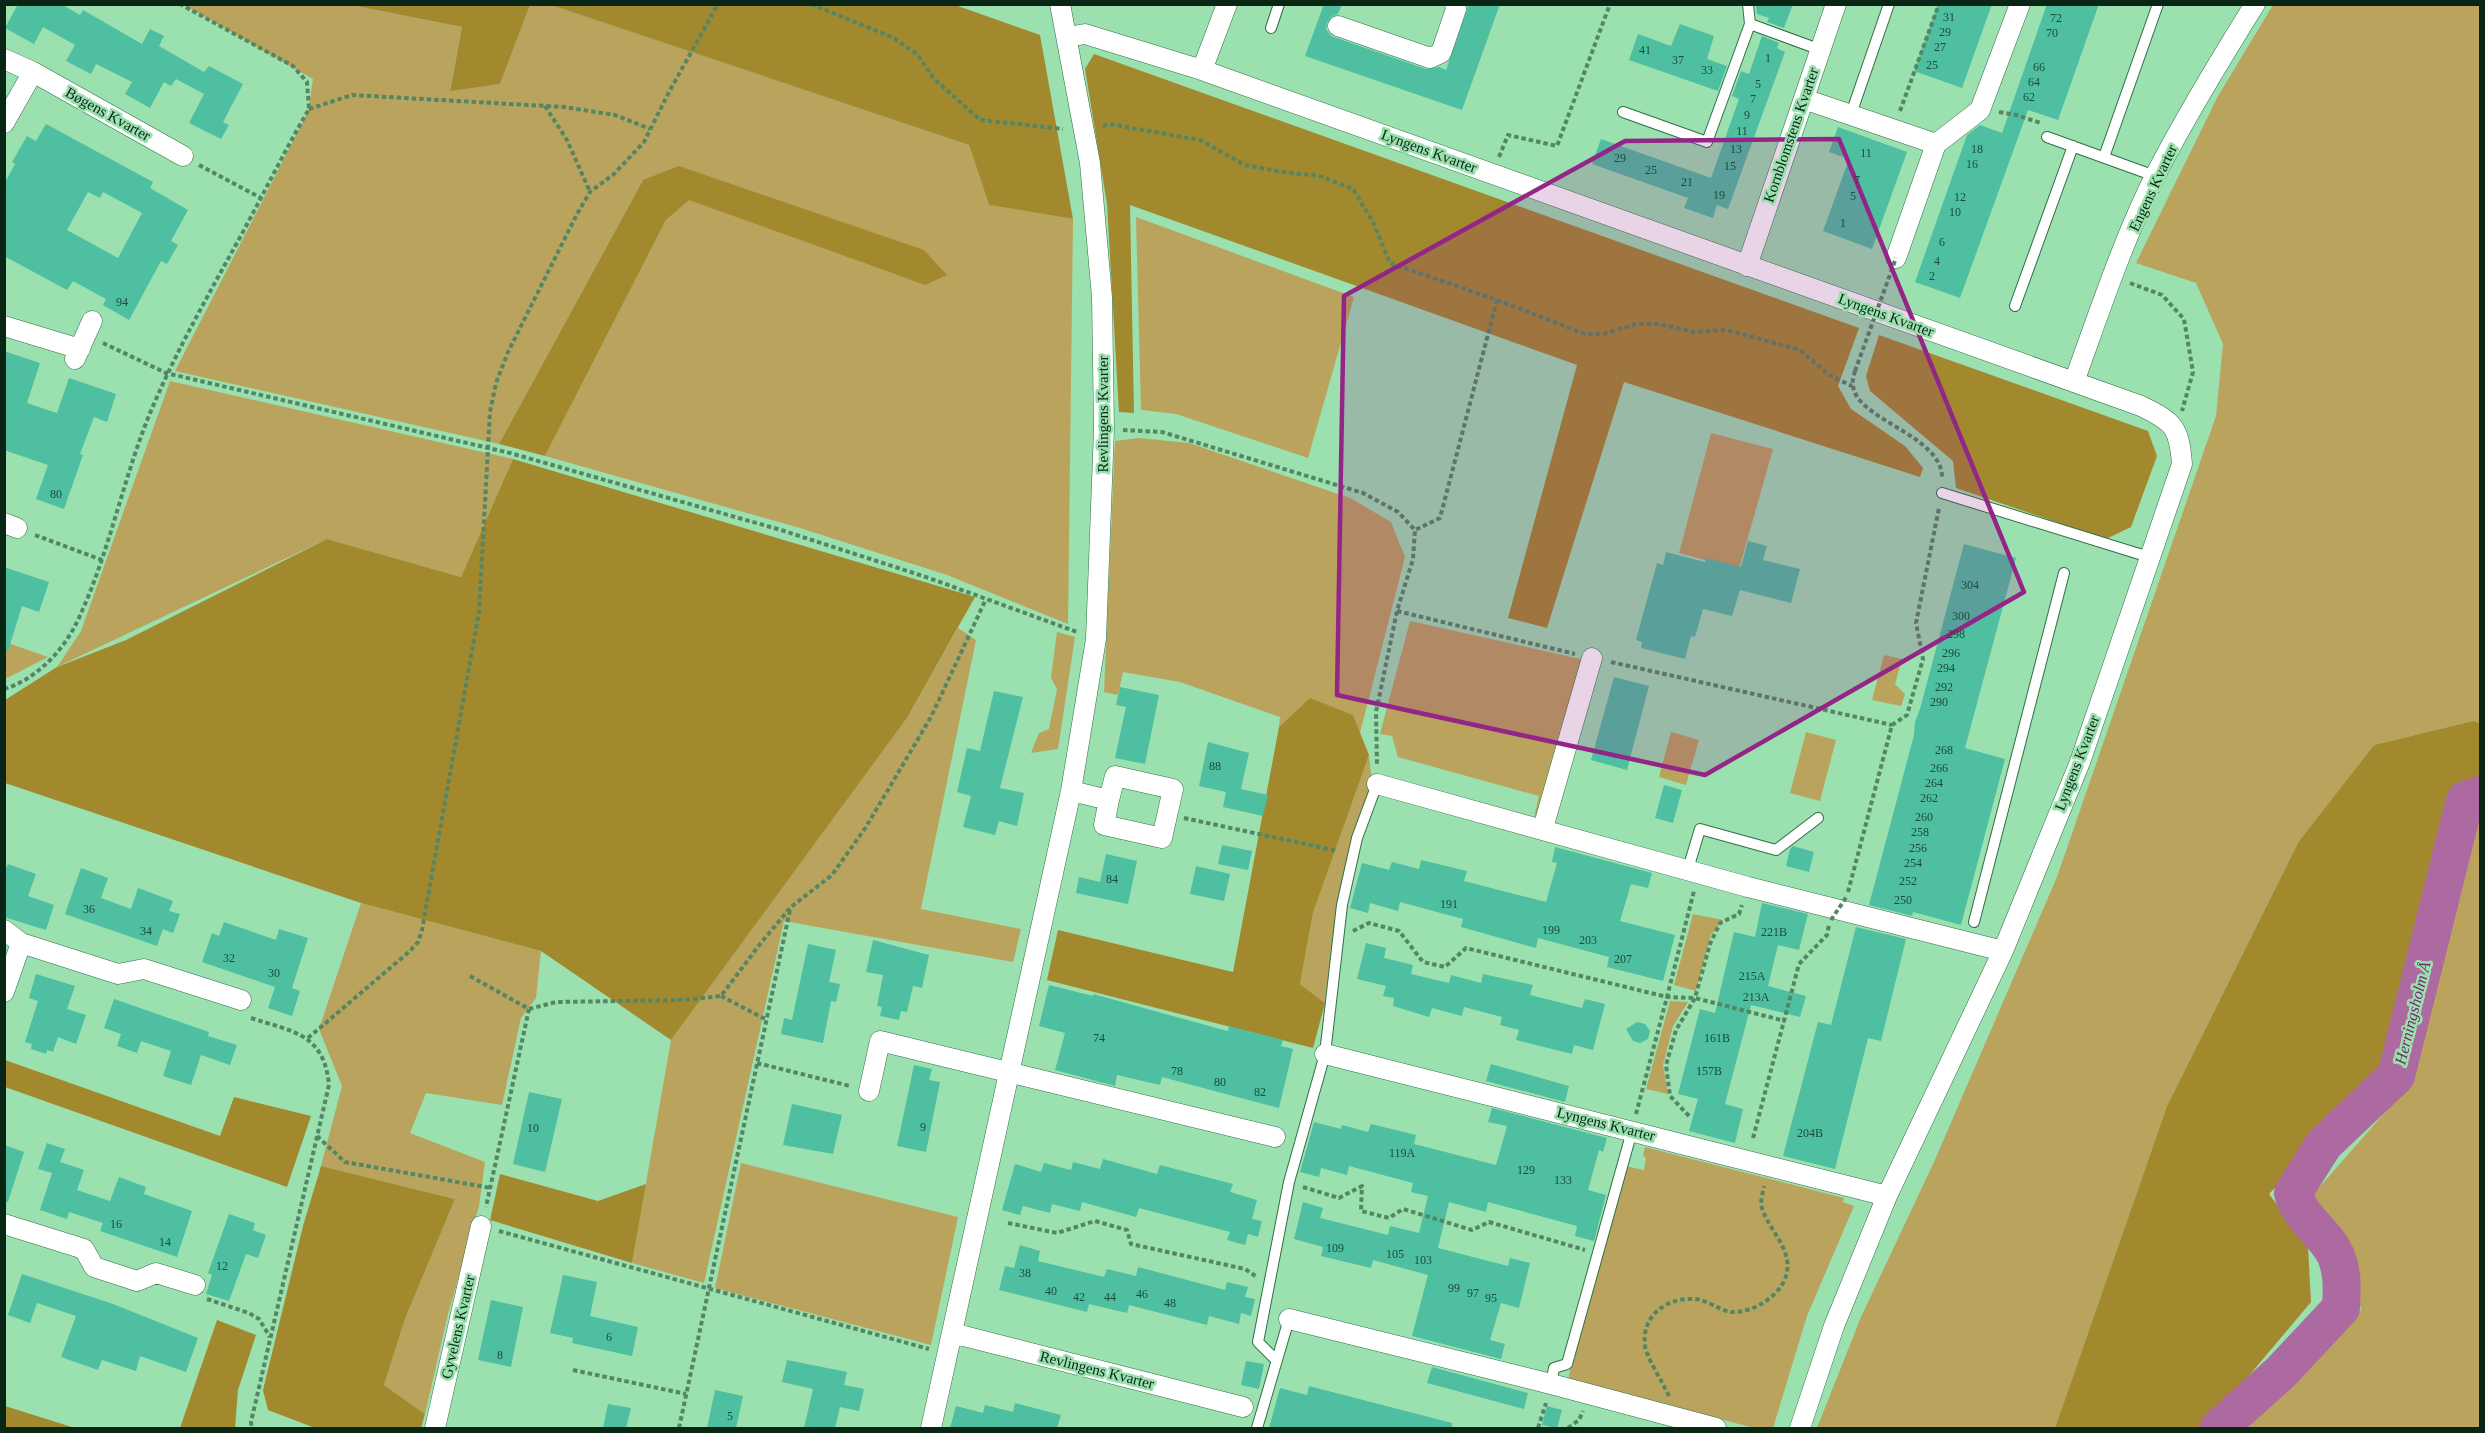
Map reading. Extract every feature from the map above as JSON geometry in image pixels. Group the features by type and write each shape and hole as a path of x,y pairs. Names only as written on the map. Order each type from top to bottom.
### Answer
{"street":[{"name":"Revlingens Kvarter","path":"931,1428 1071,791 1096,639 1104,429 1102,297 1090,163 1060,4"},
{"path":"1203,70 1227,4"},
{"path":"1338,26 1430,58 1441,53 1456,9 1455,4"},
{"name":"Kornblomstens Kvarter","path":"1747,266 1836,4"},
{"path":"1896,258 1936,144 1980,110 2020,4"},
{"name":"Engens Kvarter","path":"2073,382 2155,176 2208,79 2255,4"},
{"name":"Lyngens Kvarter","path":"1067,37 1085,34 1203,70 2141,406 2167,419 2180,438 2182,464 2080,762 2003,951 1887,1196 1834,1326 1800,1428"},
{"name":"Bøgens Kvarter","path":"4,59 33,72 183,156"},
{"path":"4,123 33,72"},
{"path":"1804,99 1936,144"},
{"path":"4,326 83,341"},
{"path":"1543,828 1592,658"},
{"path":"1115,776 1173,789 1162,838 1104,825 1109,800 1115,776"},
{"path":"1377,784 1543,828 1748,887 2003,951"},
{"path":"1071,791 1109,800"},
{"path":"4,930 21,943 118,974 144,969 241,1000"},
{"path":"4,992 21,943"},
{"path":"869,1091 880,1041 1275,1137"},
{"name":"Lyngens Kvarter","path":"1324,1054 1887,1196"},
{"path":"4,1224 84,1249 93,1267 137,1281 156,1274 195,1285"},
{"name":"Gyvelens Kvarter","path":"435,1428 481,1226"},
{"path":"1289,1318 1716,1428"},
{"name":"Revlingens Kvarter","path":"952,1333 1243,1407"}],"lane":[{"path":"1270,28 1279,4"},
{"path":"1623,112 1707,142 1750,24 1748,4"},
{"path":"1851,114 1889,4"},
{"path":"2104,157 2158,4"},
{"path":"1750,24 1821,50"},
{"path":"2047,137 2155,176"},
{"path":"2015,306 2073,146"},
{"path":"1942,493 2149,557"},
{"path":"1974,922 2064,573"},
{"path":"1276,1360 1258,1342 1289,1182 1324,1054 1342,905 1354,855 1377,784"},
{"path":"1693,871 1700,829 1776,850 1818,818"},
{"path":"1551,1384 1554,1368 1568,1364 1632,1131"},
{"path":"1257,1428 1289,1318"}],"path":[{"path":"4,689 17,686 47,663 64,645 76,624 102,560 146,422 166,373 309,109 307,82 293,66 180,4"},
{"path":"308,1038 410,951 418,942 422,930 479,612 492,403 496,383 508,352 590,192 614,174 644,142 718,4"},
{"path":"811,4 894,39 918,55 934,79 980,120 1084,132 1109,124 1200,140 1245,165 1320,176 1353,189 1373,222 1390,263 1497,300 1585,334 1604,334 1636,324 1659,324 1694,332 1727,330 1800,350 1829,375 1852,386 1861,402 1932,452 1943,468 1942,493 1916,623 1923,659 1906,714 1892,725 1847,896 1831,920 1827,935 1799,964 1753,1138"},
{"path":"1491,174 1508,135 1557,146 1610,4"},
{"path":"1894,129 1939,4"},
{"path":"309,109 352,95 545,106 615,115 650,129"},
{"path":"545,106 567,140 590,192"},
{"path":"1980,110 2016,114 2045,125 2047,137"},
{"path":"183,156 261,198"},
{"path":"1852,386 1855,371 1896,258"},
{"path":"2113,277 2162,295 2184,319 2193,372 2180,417"},
{"path":"1416,530 1440,519 1497,300"},
{"path":"83,341 166,373 489,448 781,530 986,599 1096,639"},
{"path":"1104,429 1162,432 1363,493 1398,512 1416,530"},
{"path":"11,526 102,560"},
{"path":"1377,784 1376,712 1397,611 1413,559 1416,530"},
{"path":"721,996 790,907 832,875 866,827 931,717 986,599"},
{"path":"1397,611 1592,658 1892,725"},
{"path":"1168,815 1354,855"},
{"path":"1632,1131 1667,997 1693,871"},
{"path":"1689,1116 1670,1096 1666,1065 1676,1030 1695,998 1710,944 1720,923 1739,914 1748,887"},
{"path":"679,1428 790,907"},
{"path":"1338,939 1369,922 1399,931 1423,962 1445,967 1466,948 1667,997 1695,998 1785,1022"},
{"path":"470,976 529,1009 556,1002 683,1000 721,996 766,1020"},
{"path":"241,1000 241,1014 308,1038 327,1064 329,1085 251,1422 252,1428"},
{"path":"529,1009 481,1226 947,1354"},
{"path":"757,1063 869,1091"},
{"path":"317,1136 345,1162 491,1188"},
{"path":"1681,1419 1645,1347 1647,1326 1655,1313 1672,1300 1696,1299 1732,1312 1755,1308 1776,1292 1786,1276 1787,1255 1761,1207 1766,1165"},
{"path":"1289,1182 1339,1198 1362,1186 1361,1211 1389,1218 1403,1209 1472,1230 1489,1222 1597,1254"},
{"path":"1008,1222 1056,1233 1095,1221 1127,1230 1131,1244 1245,1269 1270,1286"},
{"path":"195,1285 201,1297 249,1313 259,1319 270,1338"},
{"path":"573,1370 686,1394"},
{"path":"1538,1428 1551,1384"}],"highlighted area":[{"path":"1839,139 2024,592 1705,775 1337,695 1344,296 1625,141"}],"shaded area":[{"path":"530,4 500,84 450,91 462,27 351,5"},
{"path":"184,5 351,5 462,27 450,90 500,84 530,5 551,5 969,145 989,205 1073,219 1068,624 947,575 800,528 545,456 666,220 689,199 924,285 643,180 499,444 175,371 308,112 313,79"},
{"path":"551,5 955,5 1040,35 1073,219 989,205 969,145"},
{"path":"2273,5 2480,5 2480,723 2473,721 2374,745 2299,841 2167,1106 2055,1428 1817,1428 1861,1317 1934,1162 2057,877 2216,416 2223,344 2196,283 2136,263 2218,96"},
{"path":"1094,54 1859,328 1838,386 1851,409 1905,446 1923,468 1920,477 1624,382 1547,628 1508,618 1577,365 1130,205 1134,413 1119,412 1107,204 1085,69"},
{"path":"679,166 924,250 947,275 925,285 689,200 666,220 545,456 499,444 643,180"},
{"path":"1136,217 1354,297 1308,458 1176,414 1141,410"},
{"path":"1879,335 2148,431 2157,456 2131,527 2106,539 1956,488 1953,461 1870,391 1866,376"},
{"path":"170,381 513,459 461,577 327,539 57,667 81,631"},
{"path":"1711,433 1773,449 1739,569 1679,553"},
{"path":"1139,438 1189,443 1350,498 1391,522 1405,557 1360,733 1353,715 1310,699 1279,727 1280,717 1180,682 1123,672 1118,695 1104,692 1115,441"},
{"path":"513,459 975,597 907,718 671,1040 541,951 361,903 5,783 5,700 57,667 126,640 327,539 461,577"},
{"path":"1410,621 1585,660 1544,803 1534,817 1539,796 1398,757 1392,736 1380,734"},
{"path":"958,628 976,640 921,909 1021,929 1013,962 784,921 704,1283 632,1263 671,1040 907,718"},
{"path":"1057,632 1075,637 1058,749 1031,753 1039,733 1049,729 1057,689 1051,678"},
{"path":"5,642 48,657 5,679"},
{"path":"1884,655 1902,659 1895,684 1905,694 1901,706 1872,700"},
{"path":"1310,698 1353,715 1369,755 1313,913 1300,984 1325,1003 1313,1048 1047,980 1058,930 1233,972 1279,727"},
{"path":"2473,721 2480,723 2480,786 2458,795 2388,1069 2269,1194 2308,1246 2311,1302 2205,1428 2055,1428 2167,1106 2299,841 2374,745"},
{"path":"1671,732 1699,740 1686,785 1659,777"},
{"path":"1806,732 1836,740 1820,801 1790,793"},
{"path":"1369,755 1372,783 1336,908 1325,1003 1300,984 1313,913"},
{"path":"2475,807 2480,808 2480,1428 2248,1428 2361,1310 2351,1258 2310,1198 2408,1086"},
{"path":"361,903 541,951 536,998 521,1018 502,1105 426,1093 410,1133 485,1162 479,1206 448,1314 425,1414 384,1385 405,1319 455,1199 321,1166 342,1086 319,1029"},
{"path":"1693,914 1723,920 1711,935 1696,991 1674,985"},
{"path":"1670,1001 1688,1002 1673,1026 1663,1065 1668,1094 1646,1089"},
{"path":"5,1060 220,1136 234,1097 311,1116 287,1187 5,1087"},
{"path":"1645,1147 1844,1198 1843,1202 1854,1206 1807,1316 1773,1428 1754,1428 1568,1379 1625,1166 1644,1170"},
{"path":"741,1163 958,1217 931,1345 715,1288"},
{"path":"321,1166 455,1199 405,1319 384,1385 425,1414 421,1428 315,1428 268,1410 263,1390 303,1226"},
{"path":"500,1174 598,1201 646,1184 632,1263 490,1220"},
{"path":"217,1320 256,1335 238,1390 235,1428 180,1428"},
{"path":"5,1406 75,1428 5,1428"}],"building":[{"path":"18,4 61,4 80,15 83,10 142,44 150,29 164,36 159,46 204,72 209,66 243,84 223,122 229,125 221,139 189,123 204,94 176,79 171,86 164,82 150,108 125,94 132,82 96,64 91,74 66,61 75,45 43,27 34,44 5,28"},
{"path":"1324,4 1342,4 1338,14 1331,17 1327,23 1326,29 1331,36 1426,69 1439,67 1446,70 1469,4 1500,4 1462,110 1305,56"},
{"path":"1756,4 1793,4 1784,28 1767,22 1769,18 1757,14"},
{"path":"1938,4 1992,4 1962,88 1914,71"},
{"path":"2047,4 2099,4 2058,120 2028,110 1960,298 1915,282 1967,135 1980,125 2002,133"},
{"path":"1680,24 1714,36 1707,59 1727,66 1718,91 1629,60 1638,34 1671,46"},
{"path":"1762,36 1779,43 1777,48 1785,52 1728,209 1717,205 1713,218 1684,208 1688,198 1592,164 1601,139 1711,178 1739,99 1732,96 1741,71 1749,74"},
{"path":"46,124 153,182 150,188 188,210 171,241 178,245 167,264 161,261 129,320 103,305 106,299 73,281 67,290 4,256 4,184 15,164 12,162 27,136 36,141","holes":["88,192 100,198 103,192 142,213 118,258 67,230"]},
{"path":"1838,127 1907,152 1872,249 1823,231 1849,159 1829,152"},
{"path":"4,351 40,363 27,403 57,413 69,378 116,394 107,422 94,417 80,454 83,455 64,509 36,499 48,465 4,450"},
{"path":"1748,541 1767,546 1763,560 1800,569 1791,603 1740,590 1732,616 1703,609 1695,637 1691,636 1685,659 1641,648 1642,642 1636,640 1657,563 1663,565 1666,552 1705,562 1706,558 1741,567"},
{"path":"1964,544 2016,558 1965,748 2005,759 1961,925 1913,912 1912,916 1869,905 1914,735 1915,722"},
{"path":"4,567 49,582 39,612 22,606 8,651 4,650"},
{"path":"1614,677 1649,686 1627,770 1591,760"},
{"path":"1120,687 1159,695 1145,764 1115,758 1126,707 1116,705"},
{"path":"994,691 1023,697 1000,788 1024,793 1017,826 999,821 995,835 963,827 971,796 957,792 967,748 980,751"},
{"path":"1208,742 1249,753 1241,789 1268,795 1263,816 1223,807 1226,792 1199,786"},
{"path":"1664,785 1682,790 1673,823 1655,818"},
{"path":"1222,845 1252,851 1248,870 1218,864"},
{"path":"1793,846 1814,852 1809,872 1786,866 1790,849"},
{"path":"1555,847 1652,873 1648,888 1631,884 1620,921 1675,935 1663,981 1607,967 1609,957 1538,938 1536,948 1461,927 1463,919 1400,902 1398,911 1370,903 1368,913 1350,908 1362,863 1389,870 1392,862 1419,869 1421,860 1467,871 1464,881 1546,902 1557,863 1552,862"},
{"path":"1106,854 1137,861 1128,904 1076,893 1079,877 1100,882"},
{"path":"8,864 36,874 28,896 54,905 46,930 4,917 4,873"},
{"path":"1196,866 1230,874 1224,901 1190,894"},
{"path":"81,868 108,878 101,898 131,909 138,888 173,901 169,911 180,914 173,933 163,929 157,946 65,914"},
{"path":"1762,903 1808,914 1799,950 1778,945 1768,986 1806,996 1800,1017 1751,1005 1725,1104 1743,1109 1735,1143 1689,1131 1698,1099 1678,1094 1700,1009 1715,1013 1734,932 1755,937"},
{"path":"224,922 276,940 279,929 308,938 292,988 300,991 292,1016 268,1008 275,987 202,962 212,933 219,936"},
{"path":"1856,927 1906,939 1881,1041 1868,1038 1835,1169 1783,1156 1818,1022 1831,1025"},
{"path":"873,940 929,955 922,988 913,986 907,1012 901,1011 899,1020 880,1016 882,1007 877,1006 883,975 866,972"},
{"path":"1366,943 1386,948 1384,958 1413,965 1411,974 1449,983 1451,975 1481,983 1483,974 1533,985 1530,995 1582,1008 1585,999 1605,1004 1593,1050 1574,1045 1572,1054 1516,1040 1519,1030 1500,1025 1502,1017 1464,1007 1462,1016 1432,1008 1429,1017 1393,1006 1394,998 1383,996 1386,986 1357,979"},
{"path":"808,944 836,950 829,982 840,984 836,1002 831,1001 823,1043 781,1034 784,1018 792,1020"},
{"path":"36,974 75,986 67,1009 86,1015 76,1044 58,1037 53,1052 47,1050 46,1054 31,1049 32,1044 25,1042 38,1001 29,998"},
{"path":"1049,985 1093,996 1093,994 1228,1031 1229,1026 1283,1040 1281,1046 1293,1049 1279,1108 1162,1077 1160,1085 1117,1075 1115,1086 1055,1070 1065,1033 1039,1026"},
{"path":"114,999 209,1032 208,1036 237,1045 230,1065 201,1055 191,1085 163,1076 171,1051 141,1041 137,1053 117,1046 121,1034 104,1028"},
{"path":"1637,1022 1645,1024 1650,1031 1648,1039 1640,1043 1633,1041 1626,1029"},
{"path":"1491,1064 1569,1086 1565,1102 1486,1081"},
{"path":"914,1065 932,1069 929,1080 940,1082 926,1152 897,1146"},
{"path":"529,1092 562,1099 545,1172 513,1164"},
{"path":"792,1104 842,1115 833,1154 783,1145"},
{"path":"1492,1108 1607,1138 1603,1152 1599,1150 1588,1190 1606,1195 1594,1241 1575,1236 1577,1226 1488,1202 1486,1212 1449,1202 1438,1248 1508,1266 1510,1258 1530,1263 1519,1308 1501,1303 1490,1340 1505,1344 1501,1359 1412,1336 1428,1275 1373,1260 1371,1268 1321,1256 1323,1247 1294,1239 1303,1202 1323,1208 1320,1218 1388,1235 1390,1226 1419,1233 1428,1196 1411,1192 1413,1183 1349,1166 1347,1175 1321,1168 1319,1177 1300,1172 1314,1122 1341,1129 1342,1125 1368,1132 1371,1124 1416,1135 1414,1144 1496,1165 1507,1126 1488,1122"},
{"path":"47,1143 65,1149 60,1162 84,1170 77,1190 110,1201 119,1177 146,1187 144,1194 192,1211 177,1257 100,1231 103,1223 69,1212 67,1219 40,1210 52,1173 38,1169"},
{"path":"4,1145 24,1152 8,1202 4,1202"},
{"path":"1103,1159 1157,1174 1160,1165 1233,1184 1230,1192 1257,1200 1252,1219 1262,1221 1258,1237 1248,1234 1245,1245 1227,1240 1230,1232 1139,1208 1136,1217 1082,1202 1080,1211 1052,1204 1050,1213 1023,1206 1020,1215 1002,1210 1015,1164 1041,1172 1044,1163 1071,1170 1073,1162 1100,1169"},
{"path":"229,1214 255,1223 253,1230 266,1235 258,1258 246,1254 229,1301 206,1294 212,1275 208,1273"},
{"path":"1020,1245 1040,1251 1038,1261 1104,1277 1107,1269 1136,1276 1138,1267 1225,1290 1227,1282 1248,1287 1245,1297 1255,1299 1251,1316 1241,1313 1239,1324 1209,1316 1207,1325 1129,1305 1127,1313 1089,1304 1087,1312 999,1290 1005,1266 1014,1268"},
{"path":"22,1274 113,1304 198,1338 186,1372 140,1356 136,1371 102,1360 98,1370 61,1357 76,1316 37,1303 30,1323 8,1315"},
{"path":"563,1275 597,1282 590,1316 638,1327 632,1356 572,1343 573,1338 550,1333"},
{"path":"491,1300 523,1307 511,1367 478,1360"},
{"path":"787,1360 847,1372 844,1385 864,1389 859,1411 840,1407 835,1428 804,1428 813,1389 782,1382"},
{"path":"1246,1361 1264,1364 1259,1389 1241,1385"},
{"path":"1432,1367 1528,1393 1524,1409 1427,1383"},
{"path":"1309,1386 1452,1423 1452,1428 1269,1428 1280,1388 1307,1395"},
{"path":"715,1390 743,1396 736,1428 707,1428"},
{"path":"1015,1403 1061,1415 1057,1428 950,1428 956,1406 983,1413 985,1405 1013,1412"},
{"path":"608,1404 631,1408 626,1428 603,1428"},
{"path":"1547,1406 1562,1410 1557,1428 1542,1425"}],"waterway":[{"name":"Herningsholm Å","path":"2219,1428 2281,1372 2341,1308 2341,1275 2336,1256 2326,1240 2301,1211 2293,1193 2324,1144 2396,1076 2465,800 2480,795"}]}
